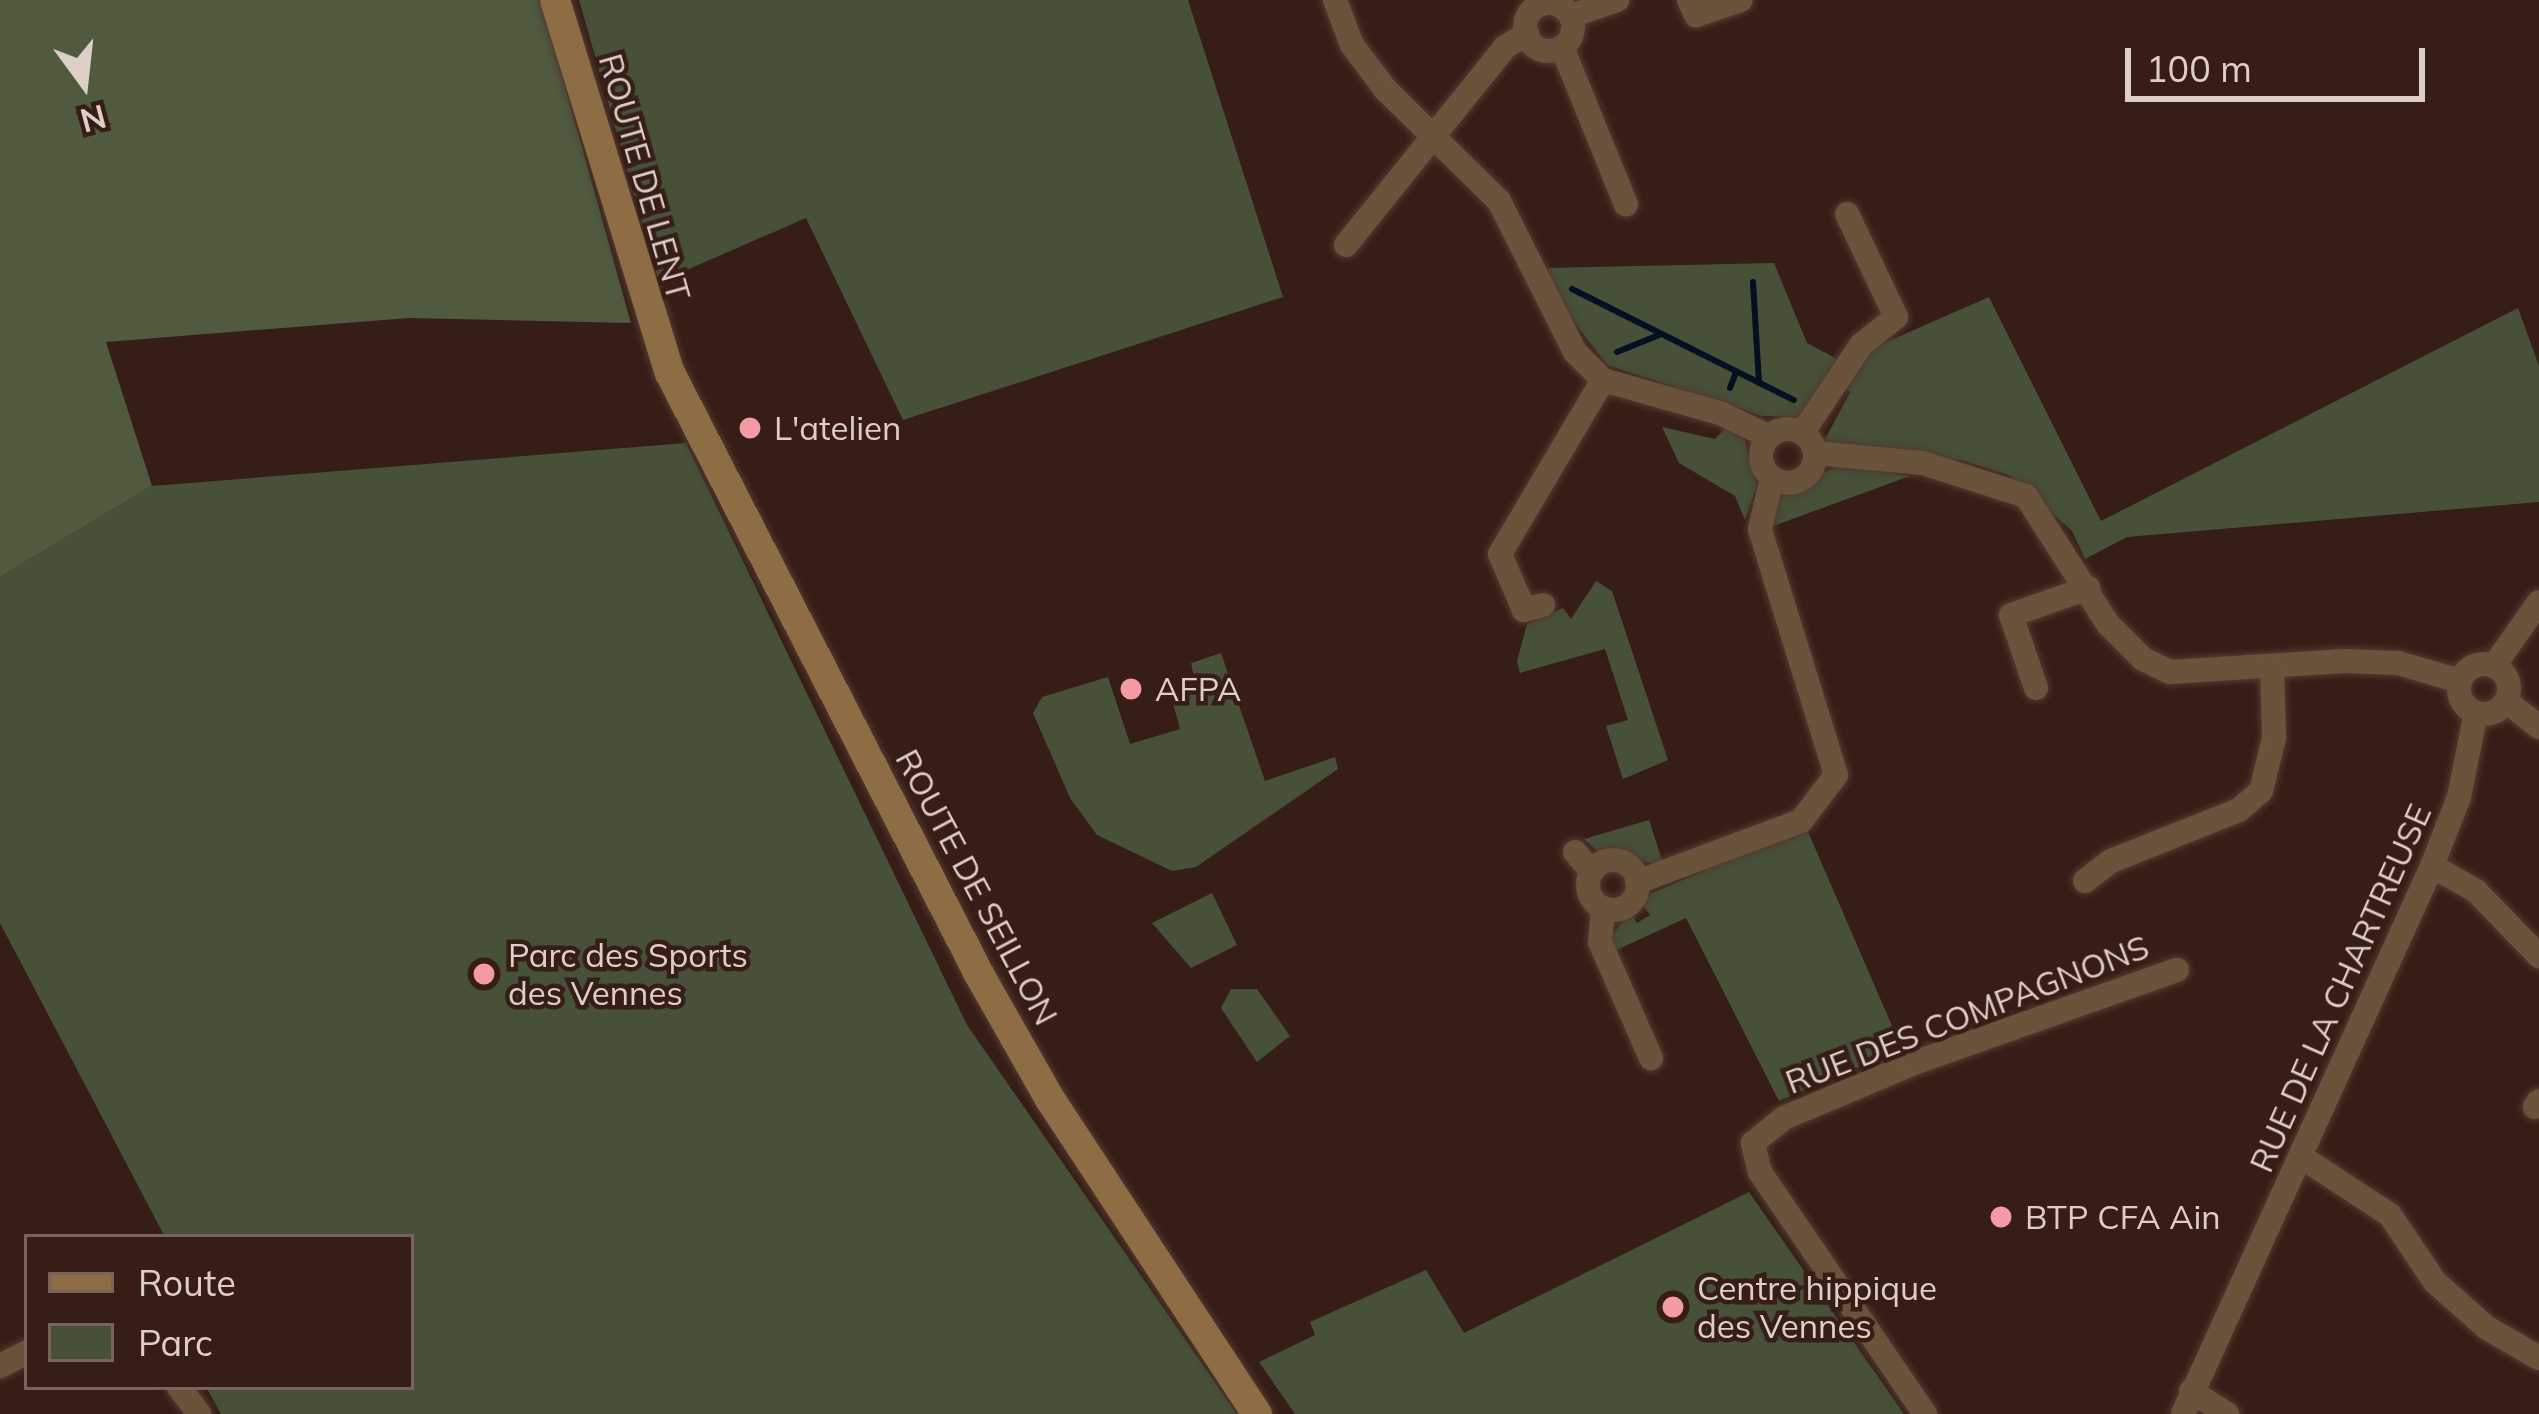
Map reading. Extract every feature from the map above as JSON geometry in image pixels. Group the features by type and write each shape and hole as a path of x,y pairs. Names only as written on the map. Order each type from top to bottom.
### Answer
{"street":[{"name":"ROUTE DE LENT","path":"555,0 670,373"},
{"path":"1335,0 1352,45 1498,201 1562,334 1603,380 1720,413 1768,436"},
{"path":"1346,245 1505,47 1527,34 1532,10 1617,0"},
{"path":"1689,0 1696,15 1741,0"},
{"path":"1558,6 1572,34 1562,47"},
{"path":"1527,34 1538,48 1562,47"},
{"path":"1562,47 1626,205"},
{"path":"1772,478 1804,478 1809,442 1861,345 1896,317 1847,214"},
{"name":"ROUTE DE SEILLON","path":"670,373 961,944 1050,1100 1257,1414"},
{"path":"1543,605 1524,610 1500,554 1603,380"},
{"path":"1603,908 1627,905 1637,882 1801,821 1837,775 1760,529 1772,478 1761,463 1768,436 1784,428 1809,442 2007,486 2043,515 2108,624 2143,659 2170,672 2398,663 2460,681"},
{"path":"2036,688 2011,615 2088,588"},
{"path":"2494,666 2539,602"},
{"path":"2478,664 2494,666 2509,685 2506,701 2476,713 2460,696 2460,681 2478,664"},
{"path":"2085,881 2111,861 2239,810 2261,791 2274,738 2272,668"},
{"path":"2506,701 2539,727"},
{"name":"RUE DE LA CHARTREUSE","path":"2187,1402 2432,866 2459,797 2476,713"},
{"path":"1575,852 1592,872"},
{"path":"1637,882 1614,860 1592,872 1588,890 1603,908 1600,942 1652,1058"},
{"path":"2432,866 2476,891 2539,956"},
{"name":"RUE DES COMPAGNONS","path":"1925,1414 1760,1172 1753,1143 1784,1118 1914,1063 2176,970"},
{"path":"2302,1158 2390,1215 2435,1282 2487,1328 2539,1358"},
{"path":"2187,1402 2227,1414"}],"green space":[{"path":"0,0 541,0 631,323 409,318 106,342 152,486 0,577"},
{"path":"579,0 1188,0 1283,297 903,420 806,218 659,282"},
{"path":"1774,263 1807,343 1837,359 1802,417 1762,416 1607,365 1563,308 1547,268"},
{"path":"1989,297 2101,521 2518,308 2539,366 2539,502 2127,537 2085,559 2072,531 2009,475 1960,460 1822,445 1850,392 1840,382 1859,354"},
{"path":"1662,427 1715,439 1726,427 1744,437 1757,486 1745,520 1735,496 1679,463"},
{"name":"Parc des Sports des Vennes","path":"686,443 967,1025 1237,1414 221,1414 208,1390 414,1390 414,1234 163,1234 0,923 0,577 152,486"},
{"path":"1839,465 1910,476 1773,526 1778,497"},
{"path":"1596,581 1612,591 1668,760 1623,779 1606,726 1628,720 1605,649 1520,673 1517,661 1527,624 1563,608 1571,619"},
{"path":"1221,653 1265,781 1335,757 1338,769 1196,867 1172,871 1097,835 1070,798 1033,713 1042,697 1108,677 1130,744 1180,729 1169,689 1195,681 1191,663"},
{"path":"1649,820 1664,866 1597,851 1584,839"},
{"path":"1806,827 1902,1049 1779,1101 1686,918 1612,952 1610,938 1630,911 1637,923 1650,915 1641,903 1652,893"},
{"path":"1212,893 1237,945 1191,968 1152,923"},
{"path":"1231,989 1257,989 1290,1036 1257,1062 1221,1008"},
{"name":"Centre hippique des Vennes","path":"1749,1192 1904,1414 1295,1414 1259,1362 1315,1335 1310,1322 1426,1270 1464,1333"}],"waterway":[{"path":"1753,282 1759,383"},
{"path":"1572,289 1794,400"},
{"path":"1617,352 1659,335"},
{"path":"1730,388 1736,372"}],"place":[{"name":"L'atelien","path":"750,428"},
{"name":"AFPA","path":"1131,689"},
{"name":"Parc des Sports des Vennes","path":"484,974"},
{"name":"BTP CFA Ain","path":"2001,1217"},
{"name":"Centre hippique des Vennes","path":"1673,1307"}]}
